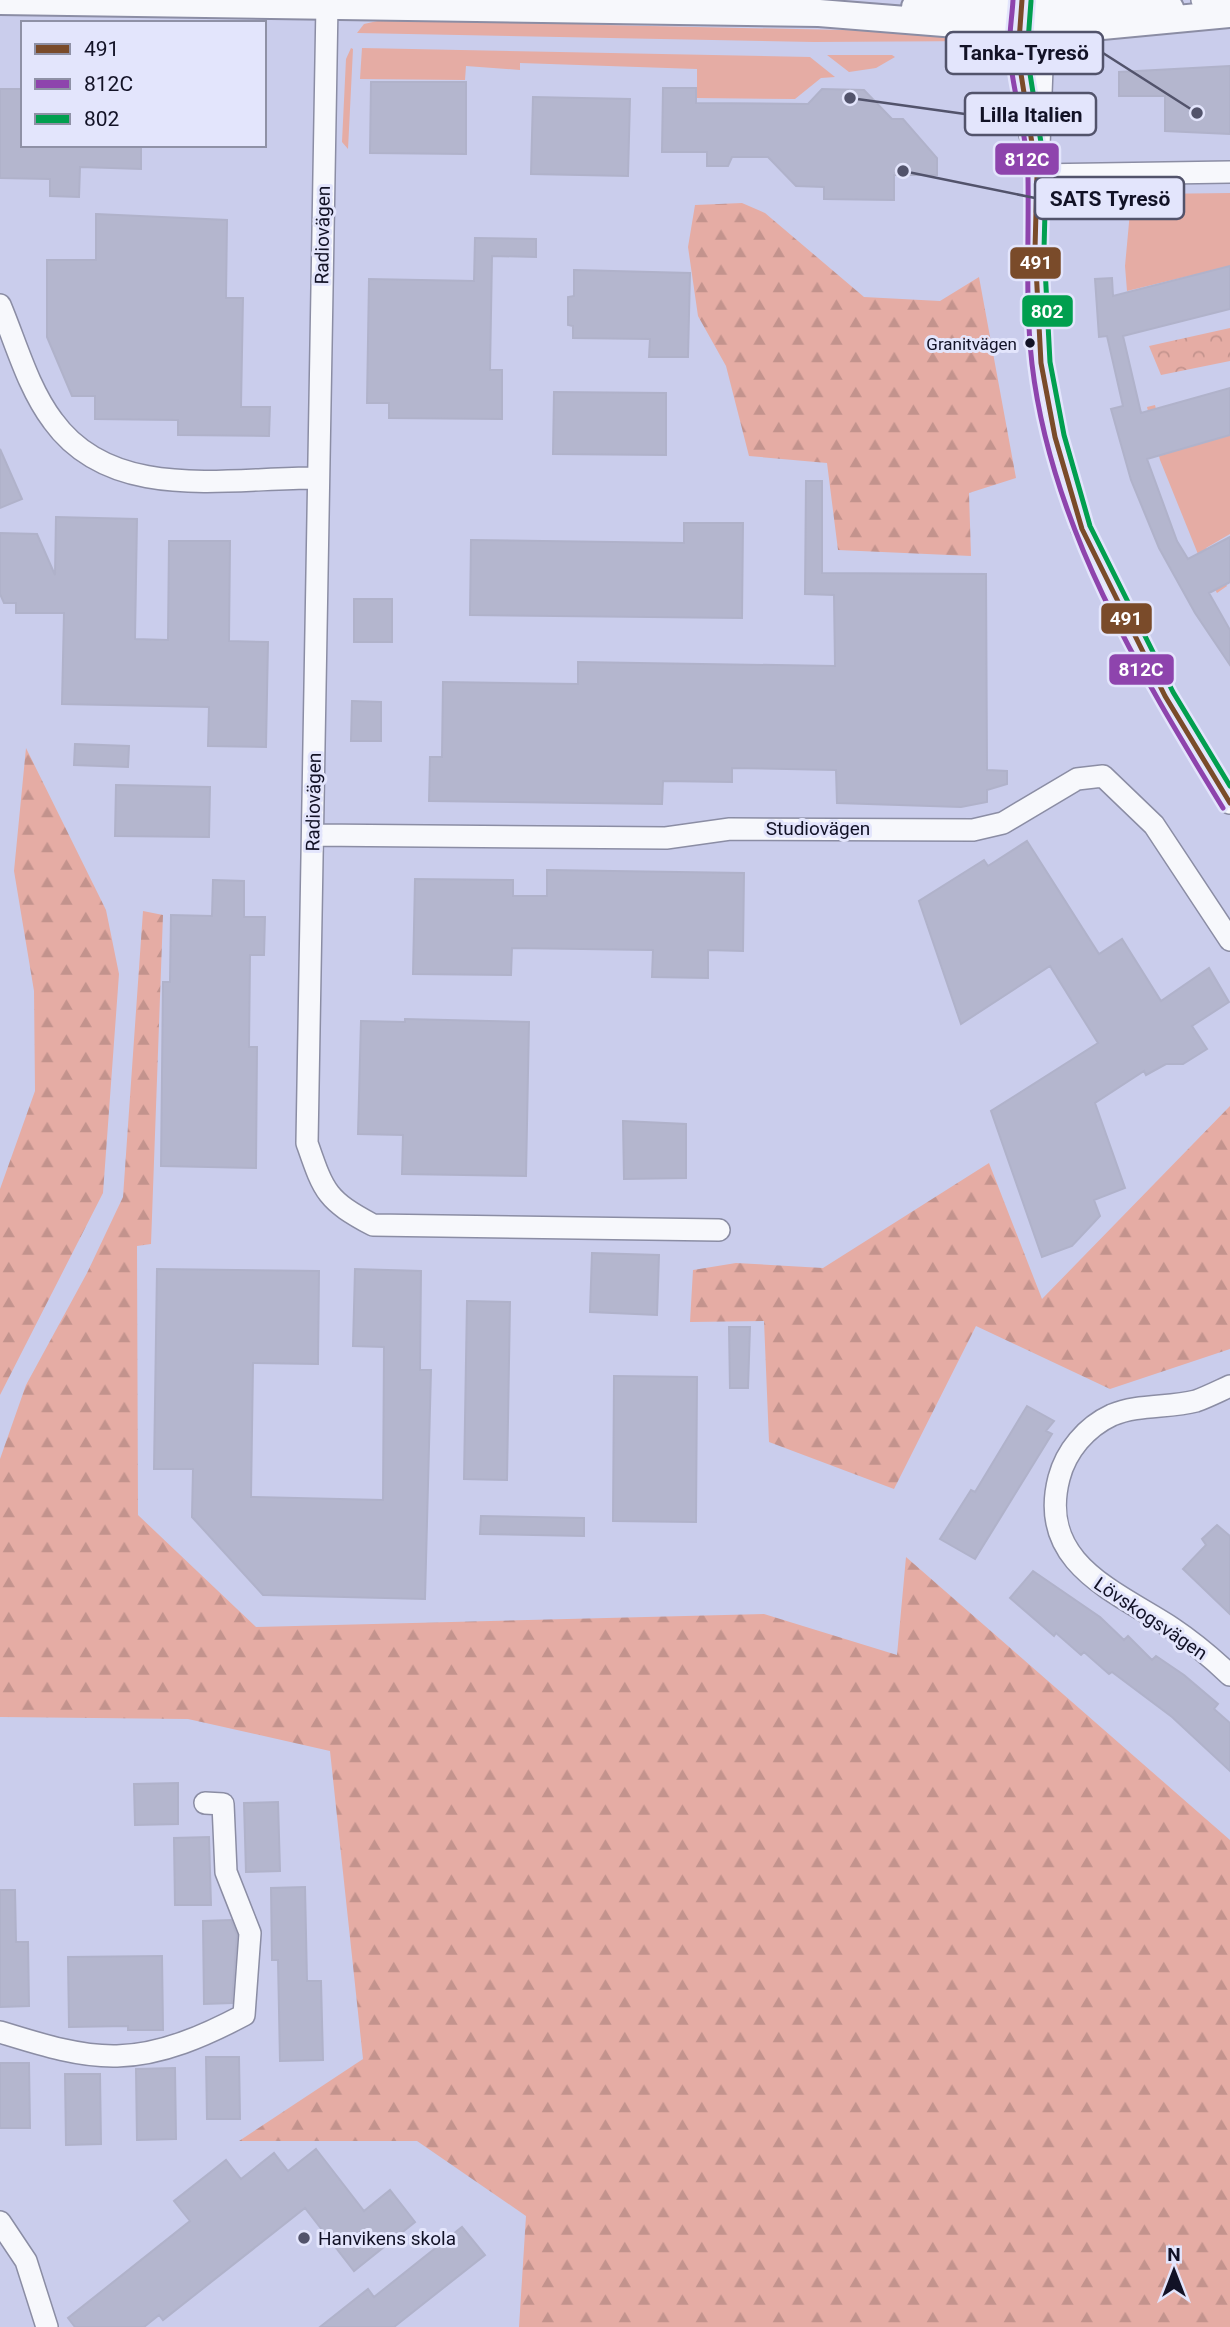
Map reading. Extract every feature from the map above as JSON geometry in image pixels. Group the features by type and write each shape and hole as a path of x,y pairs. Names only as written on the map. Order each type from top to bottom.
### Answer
{"street":[{"path":"1202,0 1230,12"},
{"path":"0,1 819,13 1031,29 1081,29 1230,12"},
{"path":"819,13 1033,1 1095,2 1230,12"},
{"path":"1033,1 1031,29 1018,55 1037,175 1035,249 1041,363 1055,437 1082,529 1165,696 1230,803"},
{"name":"Radiovägen","path":"327,4 307,1143 321,1182 339,1207 373,1225 719,1230"},
{"path":"1037,175 1230,172"},
{"path":"0,305 38,398 54,423 75,445 102,464 125,473 153,479 318,478"},
{"name":"Studiovägen","path":"313,835 666,838 730,829 973,830 1003,823 1077,779 1103,776 1153,825 1230,940"},
{"name":"Lövskogsvägen","path":"1230,1386 1196,1401 1111,1416 1080,1438 1068,1454 1062,1466 1055,1501 1060,1535 1069,1554 1088,1576 1176,1630 1230,1675"},
{"path":"0,2032 51,2047 117,2056 194,2041 244,2015 250,1933 226,1872 214,1804"},
{"path":"0,2222 26,2261 47,2327"}],"green space":[{"path":"395,17 603,25 981,33 981,41 814,42 357,33 364,24"},
{"path":"351,48 348,149 342,142 346,59"},
{"path":"362,48 810,57 835,77 821,78 795,99 697,98 697,69 520,63 520,70 466,66 465,80 360,79"},
{"path":"827,55 895,57 876,68 849,72"},
{"path":"1230,193 1230,266 1127,291 1125,266 1130,212 1151,194"},
{"path":"742,203 765,213 864,297 940,301 979,277 1016,478 969,493 971,556 838,550 827,463 749,456 726,366 698,316 688,247 695,205"},
{"path":"1230,328 1230,361 1161,375 1149,346"},
{"path":"1155,405 1166,449 1230,433 1230,534 1206,548 1227,586 1217,593 1204,569 1160,460 1147,407"},
{"path":"26,748 106,910 119,974 103,1193 0,1395 0,1189 35,1091 34,991 14,871"},
{"path":"143,911 163,915 151,1244 137,1246 138,1515 256,1627 764,1614 897,1655 906,1557 1230,1840 1230,2327 519,2327 526,2216 417,2141 239,2141 363,2059 330,1751 188,1719 0,1717 0,1459 26,1385 87,1273 123,1197"},
{"path":"1230,1106 1230,1349 1110,1389 976,1326 894,1489 769,1442 764,1321 690,1322 693,1270 736,1263 823,1268 989,1163 1042,1299"}],"building":[{"path":"1230,66 1230,134 1165,131 1165,96 1119,96 1119,72"},
{"path":"371,82 466,82 466,154 370,153"},
{"path":"663,88 696,88 696,103 808,104 822,89 864,90 892,119 903,119 937,158 937,175 894,175 894,200 824,199 824,187 796,186 768,157 732,157 728,166 707,166 707,152 662,152"},
{"path":"0,89 21,89 21,147 141,147 141,169 80,167 79,197 50,196 50,179 0,178"},
{"path":"533,97 630,99 628,176 531,174"},
{"path":"96,214 227,220 226,298 243,298 241,407 270,407 269,436 178,435 178,420 95,419 95,396 72,396 47,337 47,260 96,260"},
{"path":"475,238 536,239 536,257 492,256 490,370 502,370 502,419 389,418 389,403 367,403 369,279 474,281"},
{"path":"1230,266 1230,309 1123,336 1141,413 1230,388 1230,435 1147,459 1177,541 1188,559 1230,537 1230,582 1209,593 1230,630 1230,665 1195,613 1159,548 1131,480 1111,409 1123,406 1107,336 1099,337 1095,279 1112,278 1113,296"},
{"path":"574,270 690,273 688,357 649,357 650,339 573,338 573,326 568,325 568,297 574,296"},
{"path":"554,392 666,393 666,455 553,454"},
{"path":"0,449 22,499 0,508"},
{"path":"806,481 822,481 822,573 986,574 987,770 1007,771 1007,784 987,790 987,802 961,807 837,803 836,770 732,768 732,782 663,781 662,804 429,801 430,757 442,757 443,682 578,684 578,662 835,666 834,595 805,594"},
{"path":"56,517 137,519 135,639 168,640 169,541 230,541 229,641 268,642 266,747 208,746 209,707 62,704 64,613 16,613 16,603 4,603 0,594 0,533 37,534 55,575"},
{"path":"684,523 743,523 742,618 470,615 471,540 684,543"},
{"path":"354,599 392,599 392,642 354,642"},
{"path":"352,701 381,702 381,741 351,741"},
{"path":"75,744 129,746 128,767 74,765"},
{"path":"116,785 210,787 209,837 115,836"},
{"path":"1027,841 1099,954 1122,939 1161,1001 1209,968 1229,1002 1192,1026 1207,1049 1183,1064 1166,1064 1146,1075 1144,1071 1095,1103 1125,1188 1094,1200 1100,1216 1072,1246 1042,1257 991,1111 1098,1043 1050,966 961,1024 919,901 984,860 988,866"},
{"path":"547,870 744,873 743,951 708,950 708,978 652,977 653,950 512,948 511,975 413,974 415,879 513,880 513,896 547,896"},
{"path":"213,880 244,881 244,917 265,917 264,955 250,955 249,1047 257,1047 256,1168 161,1166 163,982 170,982 171,915 212,916"},
{"path":"405,1019 529,1022 526,1176 402,1174 403,1135 358,1134 361,1021 405,1022"},
{"path":"623,1121 686,1124 686,1178 624,1179"},
{"path":"592,1253 659,1255 657,1315 590,1312"},
{"path":"157,1269 319,1271 318,1364 253,1363 251,1497 383,1500 384,1347 353,1346 355,1269 421,1271 420,1370 431,1370 425,1599 263,1595 192,1517 193,1469 154,1469"},
{"path":"467,1301 510,1302 507,1480 464,1479"},
{"path":"729,1327 750,1327 748,1388 730,1388"},
{"path":"614,1376 697,1377 696,1522 613,1521"},
{"path":"1027,1406 1054,1421 1046,1431 1052,1434 975,1559 940,1539 971,1490 975,1492"},
{"path":"481,1516 584,1518 584,1536 480,1534"},
{"path":"1217,1525 1230,1536 1230,1614 1183,1569 1206,1545 1202,1539"},
{"path":"1033,1571 1100,1617 1124,1640 1128,1636 1152,1660 1156,1656 1184,1675 1218,1704 1214,1709 1230,1723 1230,1771 1172,1717 1112,1672 1109,1674 1084,1652 1081,1655 1056,1633 1054,1636 1010,1598"},
{"path":"178,1783 178,1824 135,1825 134,1784"},
{"path":"278,1802 280,1871 246,1872 244,1803"},
{"path":"209,1837 211,1905 175,1905 174,1838"},
{"path":"305,1887 307,1981 321,1981 323,2060 280,2061 278,1960 272,1960 271,1888"},
{"path":"0,1890 15,1890 16,1942 28,1942 29,2006 0,2007"},
{"path":"231,1920 237,1935 232,2003 204,2004 203,1921"},
{"path":"162,1956 163,2030 128,2030 128,2026 69,2027 68,1957"},
{"path":"206,2057 239,2057 240,2119 207,2119"},
{"path":"0,2063 29,2063 30,2128 0,2128"},
{"path":"175,2068 176,2139 137,2140 136,2069"},
{"path":"65,2074 100,2074 101,2144 66,2145"},
{"path":"316,2149 364,2211 390,2190 415,2222 354,2271 305,2208 163,2320 159,2315 144,2327 75,2327 68,2318 190,2221 174,2201 226,2160 241,2179 274,2153 288,2171"},
{"path":"462,2227 485,2255 394,2327 320,2327 368,2289 374,2297"}],"transit line":[{"name":"812C","path":"1013,0 1010,58 1027,163 1030,341 1042,424 1058,482 1103,595 1160,704 1223,808"},
{"name":"491","path":"1022,0 1018,55 1037,175 1035,249 1041,363 1055,437 1082,529 1165,696 1230,803"},
{"name":"802","path":"1031,1 1027,55 1046,174 1044,249 1050,362 1064,435 1090,526 1173,692 1230,786"}],"place":[{"name":"Lilla Italien","path":"850,98"},
{"name":"Tanka-Tyresö","path":"1197,113"},
{"name":"SATS Tyresö","path":"903,171"},
{"name":"Granitvägen","path":"1030,343"},
{"name":"Hanvikens skola","path":"304,2238"}]}
